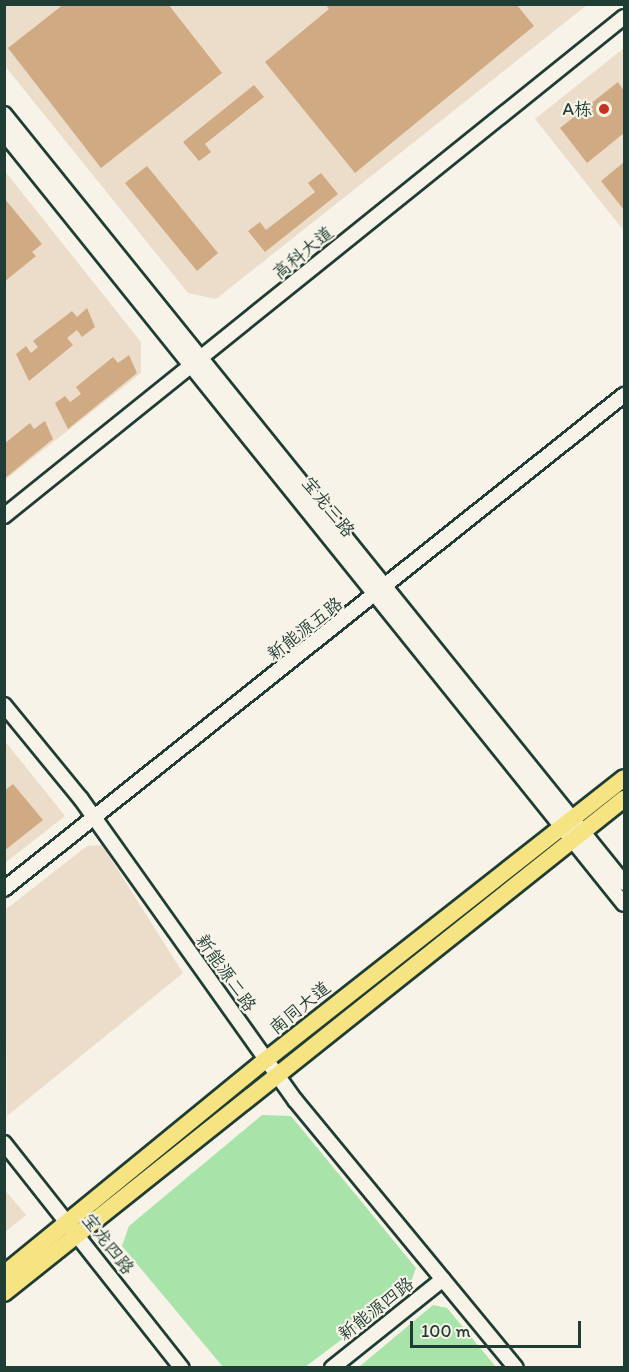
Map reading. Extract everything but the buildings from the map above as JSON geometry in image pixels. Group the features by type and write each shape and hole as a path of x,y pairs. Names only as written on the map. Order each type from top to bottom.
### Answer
{"main road":[{"name":"南同大道","path":"4,1293 265,1060 566,820 624,778"},
{"name":"南同大道","path":"4,1274 73,1229 276,1075 624,799"}],"street":[{"name":"高科大道","path":"4,516 624,17"},
{"name":"宝龙三路","path":"4,114 197,362 577,834 624,904"},
{"name":"宝龙三路","path":"4,133 197,362"},
{"name":"新能源五路","path":"4,889 382,592 624,395"},
{"name":"新能源二路","path":"4,705 95,818 276,1075 516,1368"},
{"name":"宝龙三路","path":"577,834 624,882"},
{"name":"宝龙四路","path":"4,1143 182,1368"},
{"name":"新能源四路","path":"332,1368 443,1279"}],"shaded area":[{"path":"4,5 587,5 216,299 188,293 5,66"},
{"path":"624,48 624,231 535,119"},
{"path":"4,170 141,342 141,373 5,480"},
{"path":"4,740 65,816 5,863 4,863"},
{"path":"102,845 183,973 7,1116 5,910 87,846"},
{"path":"4,1189 26,1215 5,1232 4,1232"}],"green space":[{"path":"262,1115 291,1116 416,1268 408,1290 305,1367 223,1367 122,1246 129,1226"},
{"path":"433,1305 447,1308 496,1367 359,1367"}],"place":[{"name":"A栋","path":"604,109"}]}
